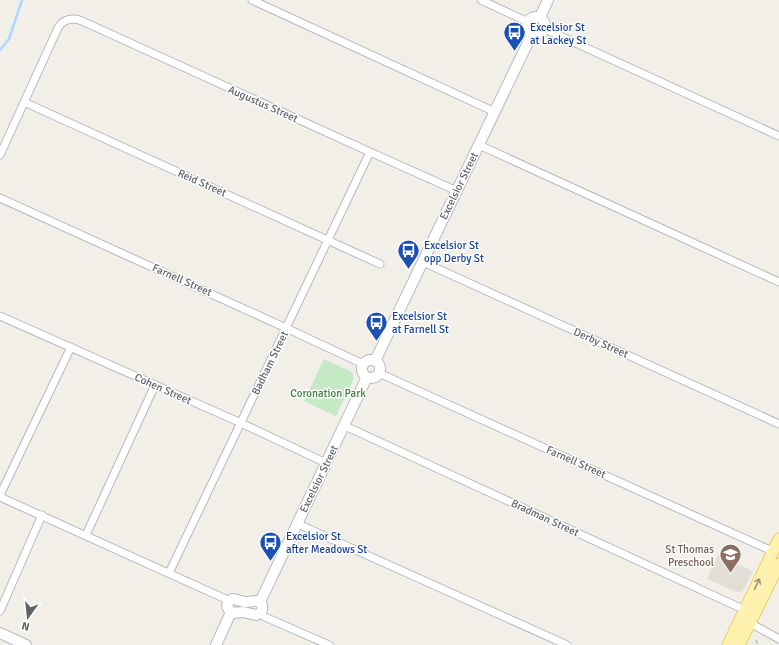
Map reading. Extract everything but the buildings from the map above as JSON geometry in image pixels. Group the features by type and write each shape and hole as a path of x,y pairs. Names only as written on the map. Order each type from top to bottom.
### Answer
{"main road":[{"path":"728,645 779,539"},
{"path":"739,645 779,564"}],"street":[{"path":"252,0 495,112"},
{"path":"481,0 528,22"},
{"path":"540,17 548,0"},
{"path":"540,17 544,21 545,29 541,33 532,34 528,30 527,24 532,18 540,17"},
{"name":"Augustus Street","path":"24,102 58,28 62,22 70,19 78,19 457,191"},
{"path":"545,29 779,136"},
{"name":"Excelsior Street","path":"375,361 532,34"},
{"path":"0,155 24,102"},
{"name":"Reid Street","path":"24,102 380,264"},
{"path":"479,145 779,282"},
{"name":"Badham Street","path":"169,573 370,152"},
{"name":"Farnell Street","path":"0,198 363,364"},
{"name":"Derby Street","path":"423,262 779,424"},
{"name":"Cohen Street","path":"0,316 241,423 326,463"},
{"path":"71,347 0,496 230,601 234,599 244,602 260,602 262,607 260,613"},
{"path":"367,360 375,361 379,365 379,373 375,377 367,377 362,370 363,364 367,360"},
{"name":"Farnell Street","path":"379,373 772,552"},
{"name":"Excelsior Street","path":"260,602 367,377"},
{"path":"86,535 155,385"},
{"name":"Bradman Street","path":"345,426 745,610"},
{"path":"0,611 42,515"},
{"path":"298,524 567,645"},
{"path":"230,601 227,604 227,608 231,612 243,612 254,615 260,613"},
{"path":"216,645 231,612"},
{"path":"260,613 329,645"},
{"path":"750,623 779,639"},
{"path":"0,624 0,633 26,645"}],"path":[{"path":"756,640 758,645"}],"shaded area":[{"name":"St Thomas Preschool","path":"718,555 753,571 743,591 734,591 707,579"}],"green space":[{"name":"Coronation Park","path":"324,359 352,372 354,378 336,416 304,401"}],"waterway":[{"path":"0,50 9,39 22,0"}],"place":[{"name":"Excelsior St at Lackey St","path":"515,52"},
{"name":"Excelsior St opp Derby St","path":"409,270"},
{"name":"Excelsior St at Farnell St","path":"376,342"},
{"name":"Excelsior St after Meadows St","path":"271,562"},
{"name":"St Thomas Preschool","path":"730,574"}]}
